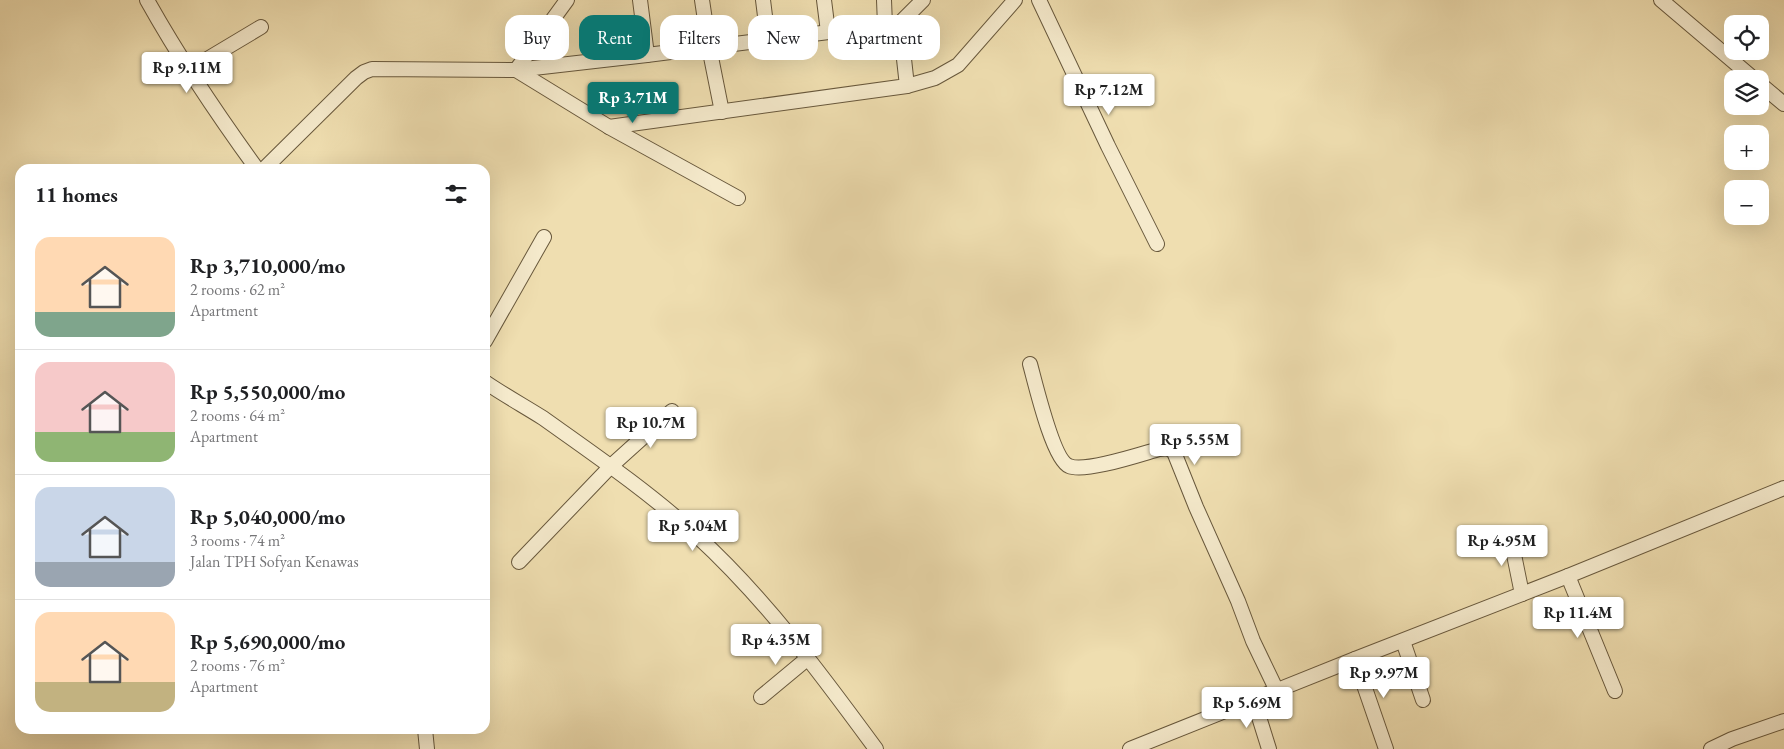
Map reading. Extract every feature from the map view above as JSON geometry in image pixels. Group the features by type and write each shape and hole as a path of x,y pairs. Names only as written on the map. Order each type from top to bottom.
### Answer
{"street":[{"path":"147,0 188,70 253,164"},
{"path":"516,70 567,0"},
{"path":"640,0 642,15"},
{"path":"702,0 704,15"},
{"path":"763,0 765,15"},
{"path":"818,33 828,32 824,0"},
{"path":"884,0 885,15"},
{"path":"908,15 923,0"},
{"path":"609,127 907,86 935,78 958,65 1015,0"},
{"path":"1039,0 1157,244"},
{"path":"1661,0 1743,70"},
{"path":"188,70 261,27"},
{"path":"269,164 364,72 382,68 516,70 603,60"},
{"path":"712,60 722,112"},
{"path":"904,60 907,86"},
{"path":"516,70 609,127 738,198"},
{"path":"1769,92 1784,104"},
{"path":"490,332 544,237"},
{"path":"1030,364 1047,423 1067,466 1087,468 1159,449 1168,448 1174,452 1238,602 1253,642 1277,691"},
{"path":"490,385 542,418 611,466 697,536 753,594 808,658 876,749"},
{"path":"519,562 611,466 672,411"},
{"path":"1134,748 1784,488"},
{"path":"1510,535 1522,594"},
{"path":"1568,576 1615,691"},
{"path":"1403,641 1423,700"},
{"path":"761,696 808,658"},
{"path":"1355,659 1386,749"},
{"path":"1254,701 1268,749"},
{"path":"1711,749 1732,739 1784,721"},
{"path":"426,734 427,749"}]}
